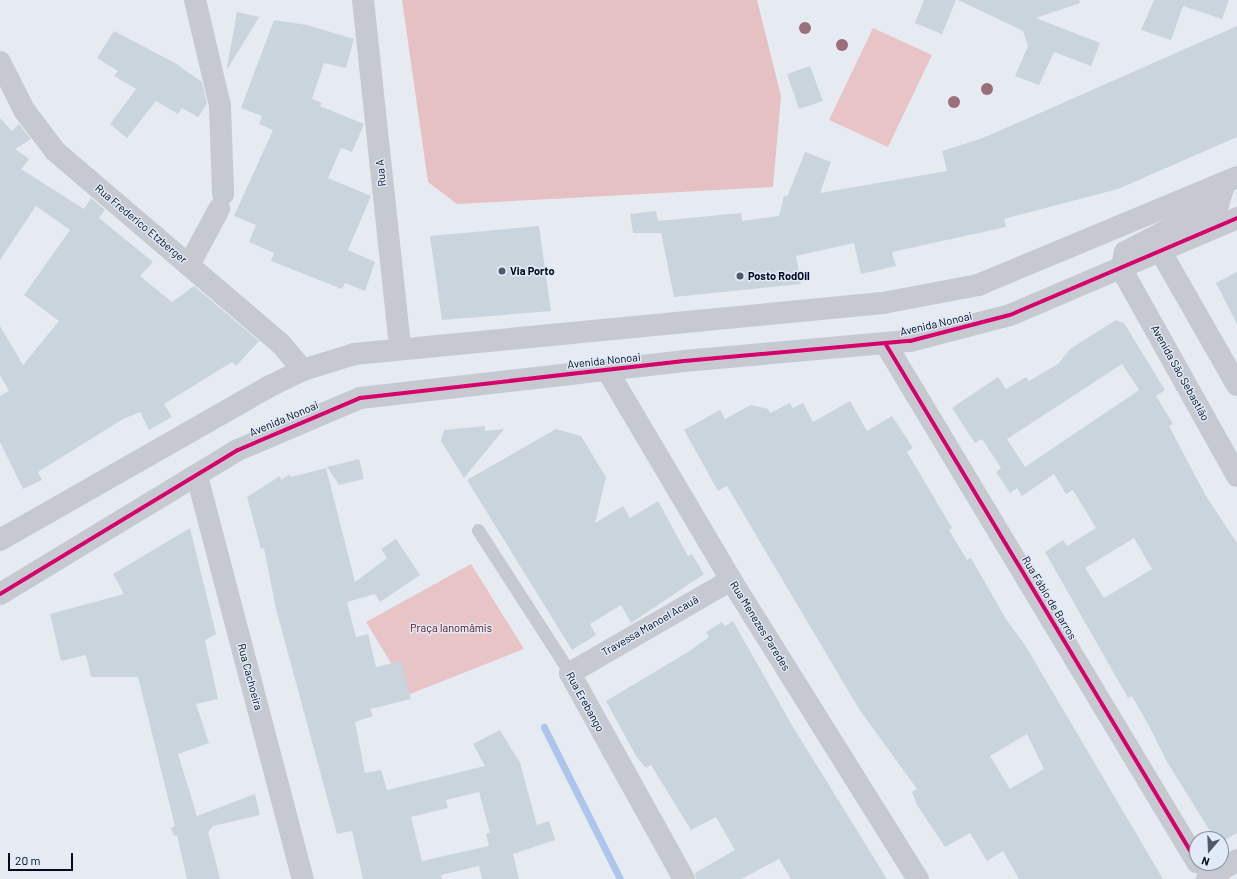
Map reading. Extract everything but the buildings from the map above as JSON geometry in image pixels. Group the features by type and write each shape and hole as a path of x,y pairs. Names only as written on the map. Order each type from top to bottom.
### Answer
{"street":[{"path":"189,265 221,202 220,106 195,0"},
{"name":"Rua A","path":"363,0 400,347"},
{"name":"Rua Frederico Etzberger","path":"0,62 24,110 55,151 282,344 303,370"},
{"path":"0,540 303,370 354,354 400,347 883,303 978,284 1231,180"},
{"path":"1122,270 1125,252 1218,204 1231,180"},
{"name":"Avenida Nonoai","path":"0,594 197,476 284,427 360,398 607,370 910,341 1010,316 1122,270 1237,218"},
{"path":"1161,252 1237,385"},
{"name":"Avenida São Sebastião","path":"1122,270 1237,476"},
{"name":"Rua Fábio de Barros","path":"886,343 1189,849"},
{"name":"Rua Menezes Paredes","path":"607,370 731,580 918,879"},
{"name":"Rua Cachoeira","path":"197,476 303,879"},
{"name":"Travessa Manoel Acauã","path":"570,673 731,580"},
{"name":"Rua Erebango","path":"570,673 684,879"},
{"path":"1207,879 1237,860"}],"lane":[{"name":"Rua Erebango","path":"478,530 570,673"}],"green space":[{"path":"873,28 932,55 888,147 829,120"},
{"name":"Praça Ianomâmis","path":"471,564 524,649 410,694 366,622"}],"shaded area":[{"path":"402,0 757,0 781,96 773,187 457,204 428,182"}],"waterway":[{"path":"544,727 620,879"}],"cycle path":[{"path":"0,594 238,450 360,398 684,361 910,341 1010,315 1237,218"},
{"path":"885,343 1189,849"}],"place":[{"name":"Via Porto","path":"502,271"},
{"name":"Posto RodOil","path":"740,276"}]}
